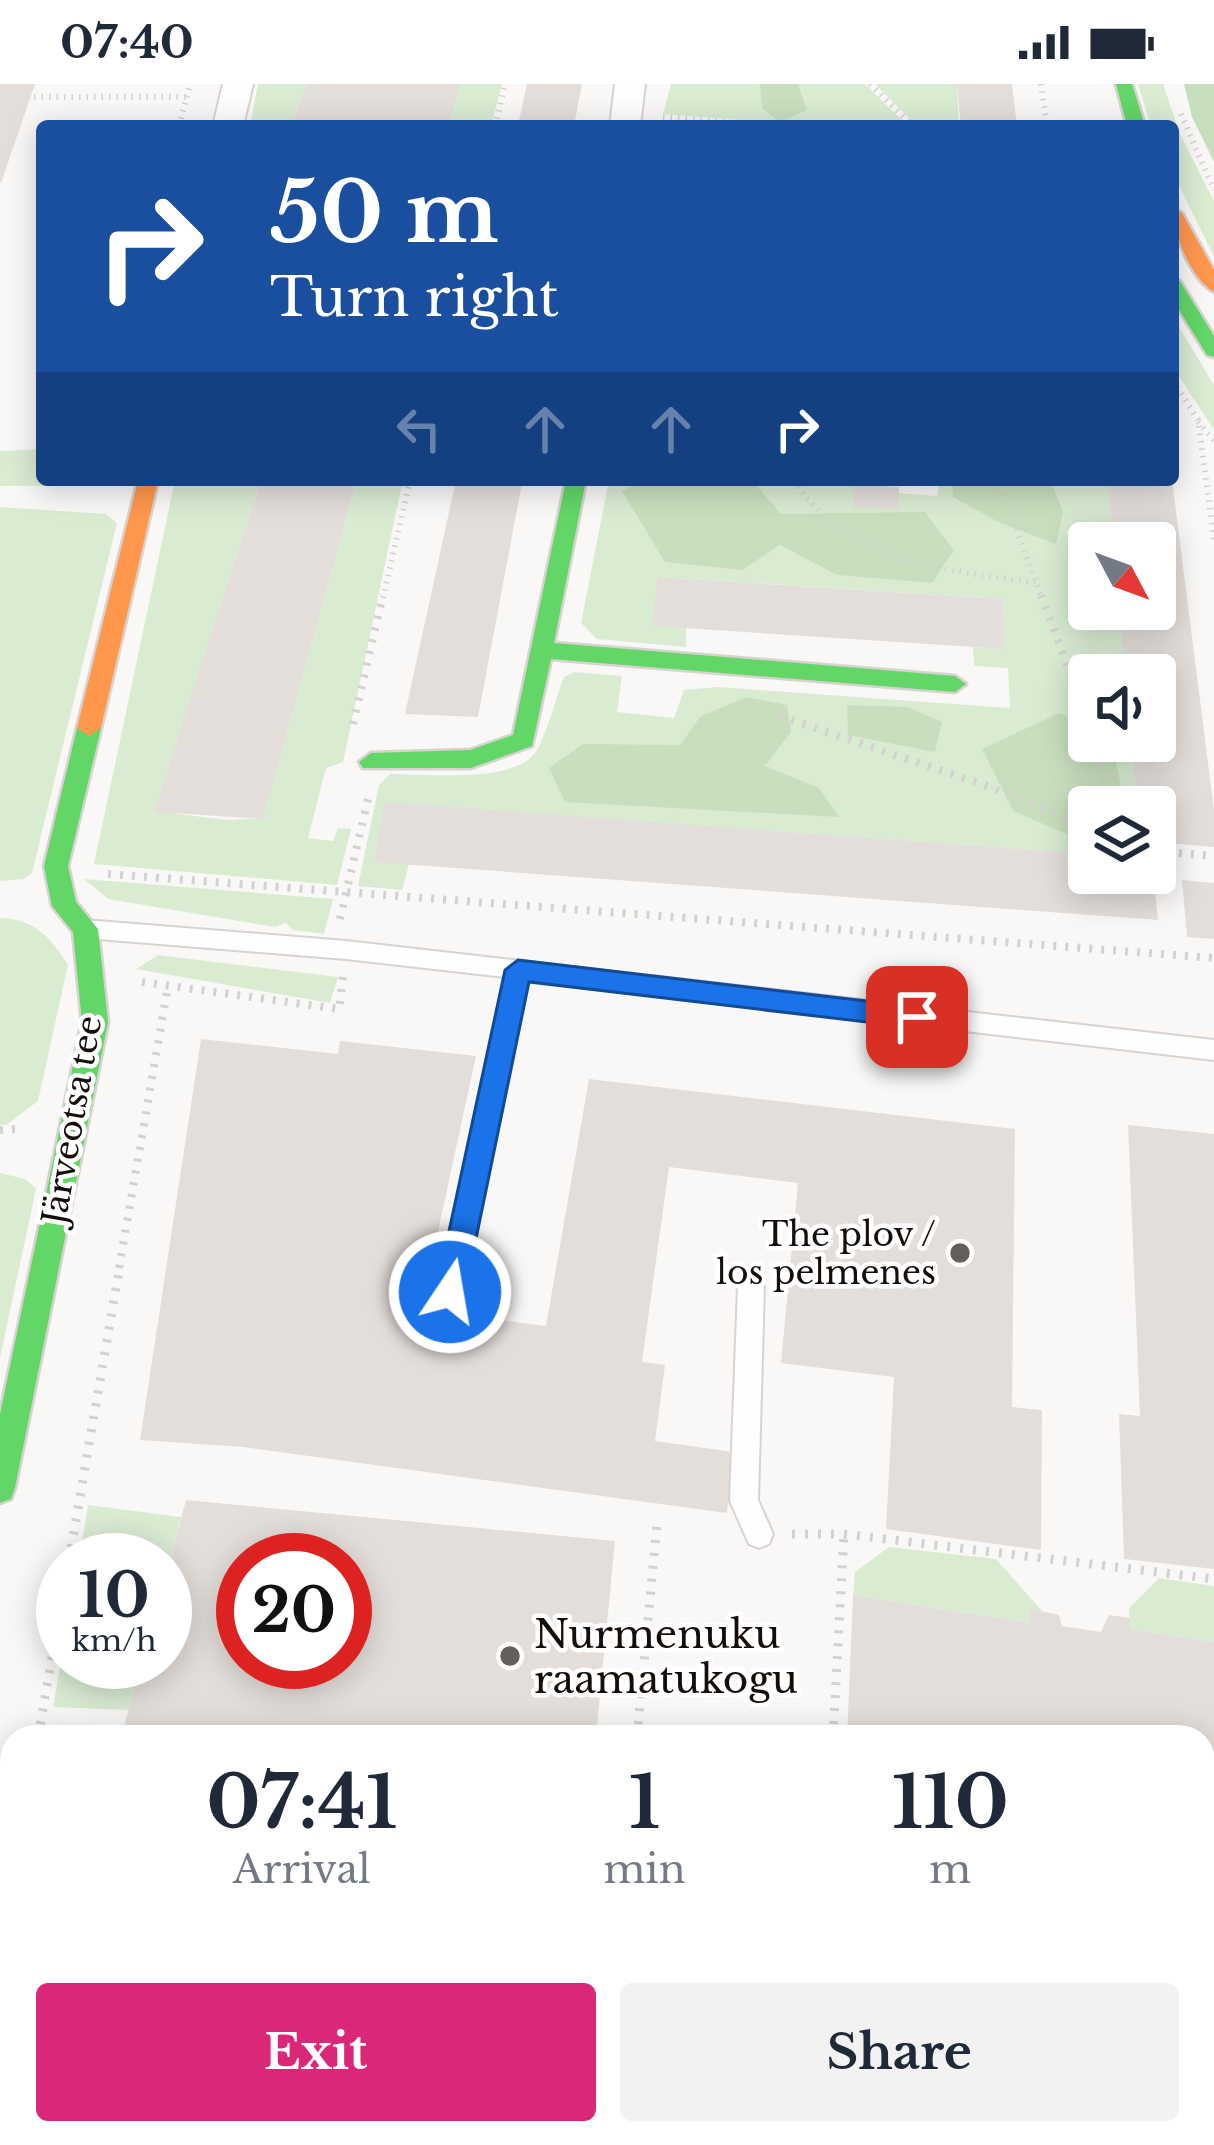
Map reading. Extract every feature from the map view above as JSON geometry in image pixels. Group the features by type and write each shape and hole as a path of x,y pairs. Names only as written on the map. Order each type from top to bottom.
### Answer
{"street":[{"path":"229,120 238,84"},
{"path":"1124,84 1134,120"},
{"path":"1179,227 1214,286"},
{"path":"1179,294 1210,339"},
{"name":"Järveotsa tee","path":"0,1488 95,1022 85,929 64,906 56,866 147,486"},
{"path":"370,762 471,759 524,740 575,486"},
{"path":"542,650 955,684"}],"lane":[{"path":"85,929 518,970 1214,1050"},
{"path":"450,1292 518,970"},
{"path":"751,1286 744,1501 760,1534"}],"path":[{"path":"180,120 190,84"},
{"path":"497,120 506,84"},
{"path":"870,84 907,120"},
{"path":"1041,84 1046,120"},
{"path":"34,97 187,97"},
{"path":"1175,99 1214,190"},
{"path":"627,108 724,120"},
{"path":"1179,391 1214,440"},
{"path":"1198,421 1214,540"},
{"path":"370,762 348,745 409,486"},
{"path":"796,486 825,521 848,534 968,575 1038,583"},
{"path":"1000,486 1068,665"},
{"path":"764,710 987,786 1068,819"},
{"path":"1176,853 1214,856"},
{"path":"87,872 1214,958"},
{"path":"74,1533 169,986"},
{"path":"638,1725 657,1524"},
{"path":"760,1534 844,1534 1214,1579"},
{"path":"834,1725 844,1534"},
{"path":"40,1725 46,1689"}],"green space":[{"path":"258,84 306,84 293,120 251,120"},
{"path":"460,84 502,84 493,120 451,120"},
{"path":"671,84 865,84 902,120 740,120 663,114"},
{"path":"760,84 798,84 807,110 777,120 762,108"},
{"path":"875,84 957,84 959,120 911,120"},
{"path":"1138,84 1163,84 1175,120 1149,120"},
{"path":"1184,84 1214,84 1214,162 1192,117"},
{"path":"1179,131 1214,201 1214,257 1179,185"},
{"path":"1179,327 1214,385 1214,430 1179,376"},
{"path":"36,449 36,486 0,486 0,451"},
{"path":"174,486 259,486 155,811 227,820 263,818 356,486 402,486 343,762 326,768 308,838 333,841 338,828 351,829 337,885 94,864"},
{"path":"608,486 853,486 853,507 899,493 937,496 939,486 1108,486 1111,522 1068,522 1068,630 1121,630 1123,654 1068,654 1068,762 1133,762 1135,786 1068,786 1068,852 385,803 374,861 409,864 402,890 358,886 379,785 390,774 470,775 527,761 541,741 564,677 574,672 622,676 617,712 674,718 684,690 717,687 1010,708 1008,668 974,666 973,647 1005,649 1003,599 659,577 686,628 686,647 597,639 581,623"},
{"path":"633,486 757,486 781,514 925,512 954,550 932,583 837,575 780,545 742,570 665,562 622,491"},
{"path":"952,486 1052,486 1063,512 1056,544 1000,523 953,497"},
{"path":"0,507 106,514 117,523 32,873 24,879 0,881"},
{"path":"746,697 787,705 791,732 765,766 819,788 839,817 565,802 549,768 583,744 680,745 700,717"},
{"path":"847,705 908,707 942,722 935,752 848,735"},
{"path":"1059,713 1068,718 1068,762 1116,762 1121,786 1068,786 1068,835 1013,811 982,749"},
{"path":"84,879 333,899 324,934 293,930 286,923 275,927 108,899"},
{"path":"0,918 40,931 68,965 38,1101 6,1125 0,1125"},
{"path":"158,955 338,977 330,1003 136,969"},
{"path":"0,1173 25,1179 36,1189 0,1358"},
{"path":"88,1505 181,1517 177,1533 83,1533"},
{"path":"889,1547 996,1559 1042,1611 1031,1610 1030,1623 853,1595 855,1572"},
{"path":"1159,1578 1214,1586 1214,1642 1130,1629 1129,1608"},
{"path":"56,1689 135,1689 129,1710 53,1707"}],"building":[{"path":"0,84 35,84 1,183 0,182"},
{"path":"306,84 460,84 451,120 293,120"},
{"path":"527,84 582,84 575,120 519,120"},
{"path":"957,84 1012,84 1016,120 960,120"},
{"path":"259,486 356,486 263,819 154,812"},
{"path":"455,486 521,486 478,717 405,714"},
{"path":"853,486 899,487 899,510 853,507"},
{"path":"1108,486 1173,486 1214,810 1214,847 1176,844 1176,786 1135,786 1133,762 1176,762 1176,654 1123,654 1121,630 1176,630 1176,522 1111,522"},
{"path":"658,577 1003,599 1005,649 652,626"},
{"path":"384,802 1068,852 1068,894 1155,894 1158,920 374,862"},
{"path":"1182,880 1214,883 1214,939 1187,937"},
{"path":"201,1039 338,1054 340,1041 476,1056 421,1310 546,1326 589,1079 1015,1129 1012,1407 1042,1410 1041,1550 886,1529 894,1377 781,1363 798,1183 669,1167 642,1362 665,1365 655,1441 733,1452 727,1513 243,1447 140,1440"},
{"path":"1128,1125 1214,1134 1214,1569 1124,1559 1119,1414 1140,1416"},
{"path":"186,1500 615,1541 597,1725 124,1725 134,1689 192,1689 192,1533 177,1533"},
{"path":"853,1595 1030,1623 1030,1609 1059,1615 1062,1626 1101,1632 1109,1615 1130,1618 1130,1629 1214,1642 1214,1725 848,1725"}],"traffic: fast":[{"path":"1124,84 1134,120"},
{"path":"1179,295 1214,351"},
{"path":"371,762 471,759 524,740 575,486"},
{"path":"542,650 955,684"},
{"path":"0,1488 95,1022 85,929 64,906 56,866 89,728"}],"traffic: slow":[{"path":"1179,224 1214,286"},
{"path":"89,728 147,486"}],"place":[{"name":"The plov / los pelmenes","path":"960,1253"},
{"name":"Nurmenuku raamatukogu","path":"510,1656"}],"route":[{"path":"450,1292 518,970 917,1017"}]}
